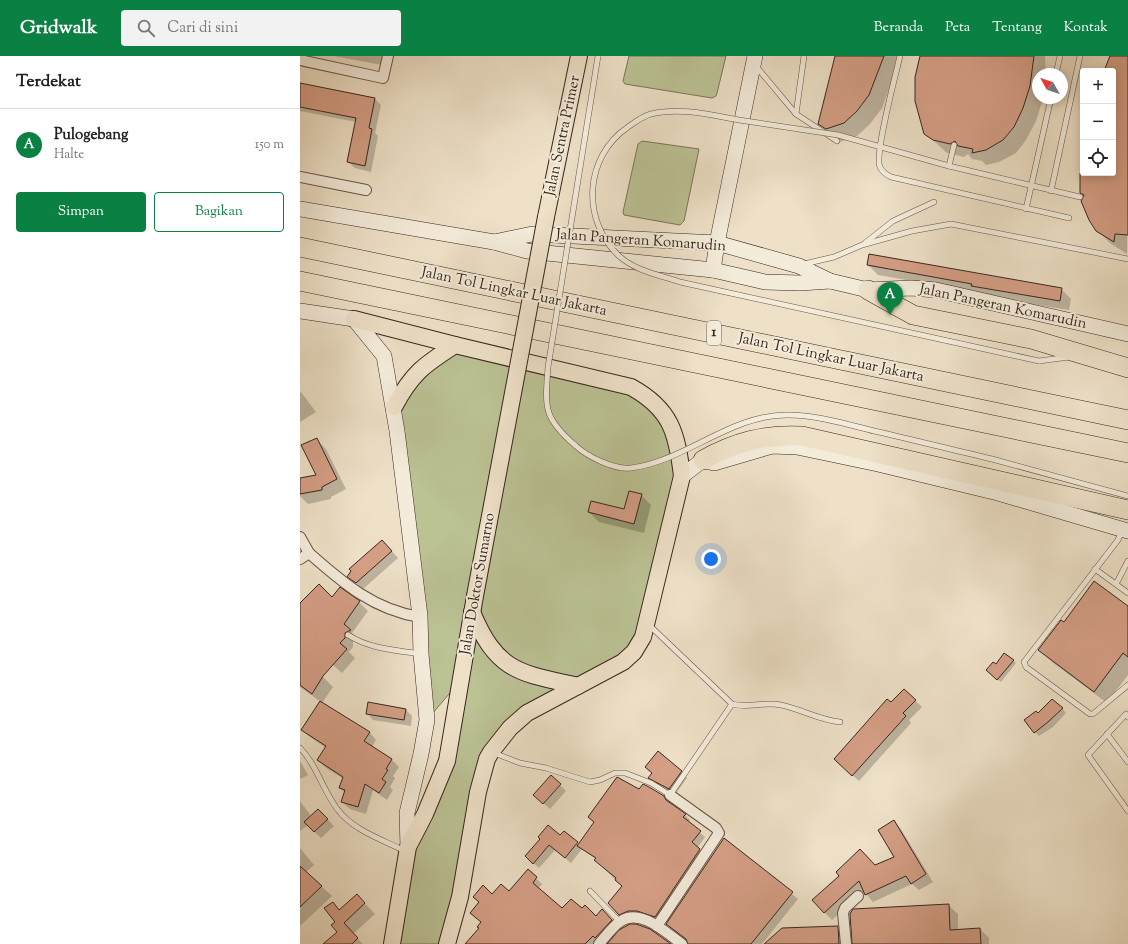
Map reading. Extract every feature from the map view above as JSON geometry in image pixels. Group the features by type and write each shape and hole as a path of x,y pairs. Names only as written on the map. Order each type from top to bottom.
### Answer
{"highway":[{"name":"Jalan Tol Lingkar Luar Jakarta","path":"300,247 1128,420"},
{"name":"1","path":"300,281 1128,453"},
{"path":"868,290 913,315 1030,339 1128,368"},
{"path":"703,460 725,448 759,439 780,435 802,436 1128,510"}],"main road":[{"name":"Jalan Sentra Primer","path":"546,217 579,56"},
{"name":"Jalan Doktor Sumarno","path":"392,944 408,850 447,761 472,612 546,217"},
{"path":"354,318 455,345 608,380 631,387 640,392 661,409 669,421 677,440 682,476 647,623 640,644 623,662 608,672 527,713 510,728 491,752 487,759 478,791 460,897 447,944"},
{"path":"394,407 404,387 414,375 431,360 455,345"},
{"path":"472,612 490,648 513,668 532,676 578,686"}],"street":[{"path":"300,60 383,78 388,56"},
{"path":"713,270 717,243 755,60"},
{"path":"300,177 366,190"},
{"name":"Jalan Pangeran Komarudin","path":"300,209 494,242 528,251 713,270 765,282 800,283 830,281"},
{"name":"Jalan Pangeran Komarudin","path":"494,242 532,234 717,243 799,266 830,281 868,290 911,288 936,290 1128,334"},
{"path":"300,311 354,318 384,356 394,407 420,617 421,654 427,720 407,814 408,850"},
{"path":"682,476 703,460 714,463 772,446 797,447 878,464 998,493 1126,531"},
{"path":"300,537 309,553 349,588 368,600 410,616 420,617"},
{"path":"300,560 309,553"},
{"path":"657,926 719,833 716,828 670,795"},
{"path":"846,944 843,913 845,908 858,896"},
{"path":"599,944 620,922 638,918 657,926 682,944"}],"lane":[{"path":"598,56 548,367 545,401 548,415 558,430 580,449 605,464 630,468 657,462 730,428 760,418 788,415 830,420 992,459 1128,496"},
{"path":"796,114 804,56"},
{"path":"900,56 880,147 879,166 884,172 891,177 1069,218"},
{"path":"1057,68 1060,56"},
{"path":"1051,191 1080,56"},
{"path":"755,60 796,114 838,142"},
{"path":"1026,209 1050,104"},
{"path":"1080,197 949,166 838,135 693,112 665,112 650,114 623,131 611,141 604,151 595,170 591,190 595,218 608,243 620,256 636,268 680,282 1040,361 1080,355"},
{"path":"949,166 954,145"},
{"path":"862,245 893,221 934,202"},
{"path":"799,266 834,257 862,245 912,231 951,224 1128,259"},
{"path":"1126,531 1024,662 1026,667 1090,714 1094,714 1128,685"},
{"path":"1116,584 1128,561"},
{"path":"1095,569 1128,593"},
{"path":"647,623 732,704 745,706 765,703 782,705 826,721 840,722"},
{"path":"348,635 364,644 377,648 421,654"},
{"path":"491,752 520,763 551,770 590,782 600,780 615,773 625,773 651,783 670,795 732,704"},
{"path":"1127,714 1088,754 1128,811"},
{"path":"1107,734 1128,762"},
{"path":"300,748 307,755 332,803 350,823 408,850"},
{"path":"590,891 620,922"}],"green space":[{"path":"629,56 726,56 716,96 712,98 625,84 623,81"},
{"path":"642,141 699,149 684,221 680,225 624,215 623,212 638,144"},
{"path":"455,345 649,398 679,452 638,646 578,686 498,743 447,944 392,944 395,923 460,681 427,720 394,407"}],"building":[{"path":"835,56 884,56 869,95 857,111 844,123 826,129 818,124"},
{"path":"920,56 1034,56 1030,86 1023,108 1014,127 1003,140 986,150 972,153 973,149 958,146 955,141 950,144 933,140 924,134 915,101 915,77"},
{"path":"1110,56 1128,56 1128,235 1115,234 1114,242 1096,231 1089,220 1081,201 1084,195 1080,193 1080,176 1116,176 1116,68 1105,68"},
{"path":"300,83 375,98 369,128 372,129 365,166 347,162 356,118 300,107"},
{"path":"869,254 1062,288 1060,301 971,286 972,284 867,265"},
{"path":"317,438 337,479 322,487 322,490 300,494 300,478 316,475 301,445"},
{"path":"629,491 642,494 634,524 588,512 591,501 624,509"},
{"path":"382,540 392,551 356,583 347,577 351,571 349,569"},
{"path":"1094,581 1128,606 1128,657 1123,653 1094,692 1038,650 1061,620 1064,622"},
{"path":"319,584 332,597 340,587 360,601 344,624 351,630 345,633 345,638 340,643 347,649 323,676 312,694 300,685 300,603"},
{"path":"1004,653 1014,660 997,680 986,670 993,662 996,664"},
{"path":"904,689 916,700 903,713 906,716 852,776 834,759 887,699 891,702"},
{"path":"1052,699 1063,708 1034,733 1024,720 1036,711 1038,713"},
{"path":"320,701 370,732 364,741 392,759 386,769 388,770 382,779 386,782 379,793 365,784 358,807 341,802 345,790 339,788 343,777 317,760 326,746 301,730"},
{"path":"368,702 406,709 404,720 366,714"},
{"path":"658,751 682,771 669,789 648,778 652,773 645,767"},
{"path":"551,775 561,784 543,804 533,795"},
{"path":"617,777 639,789 643,784 664,796 666,800 686,814 683,817 701,831 692,842 700,849 655,917 637,911 628,911 619,915 608,903 622,886 615,880 616,878 594,860 596,858 577,846 594,822 588,817"},
{"path":"318,809 328,819 314,832 304,822"},
{"path":"894,820 926,874 911,884 906,876 865,895 859,881 824,913 812,900 839,876 836,872 860,849 875,865 894,857 878,830"},
{"path":"548,825 560,835 564,831 578,842 565,858 549,845 533,864 525,856 540,839 538,837"},
{"path":"724,838 793,892 751,944 688,944 686,939 666,924"},
{"path":"300,866 322,886 300,907"},
{"path":"528,869 537,877 533,883 562,908 571,899 582,908 585,905 596,916 602,909 612,920 595,938 593,936 585,944 465,944 479,928 477,927 481,922 470,913 479,902 473,897 483,885 492,894 501,884 509,891"},
{"path":"357,894 365,903 344,923 358,938 352,944 323,944 337,932 331,925 335,922 324,908 333,902 339,910"},
{"path":"949,904 950,930 980,928 981,944 852,944 850,914 853,909"},
{"path":"630,924 636,924 650,929 671,944 607,944 619,930"},
{"path":"838,926 839,944 764,944 782,928"}],"place":[{"name":"Pulogebang","path":"890,315"}]}
